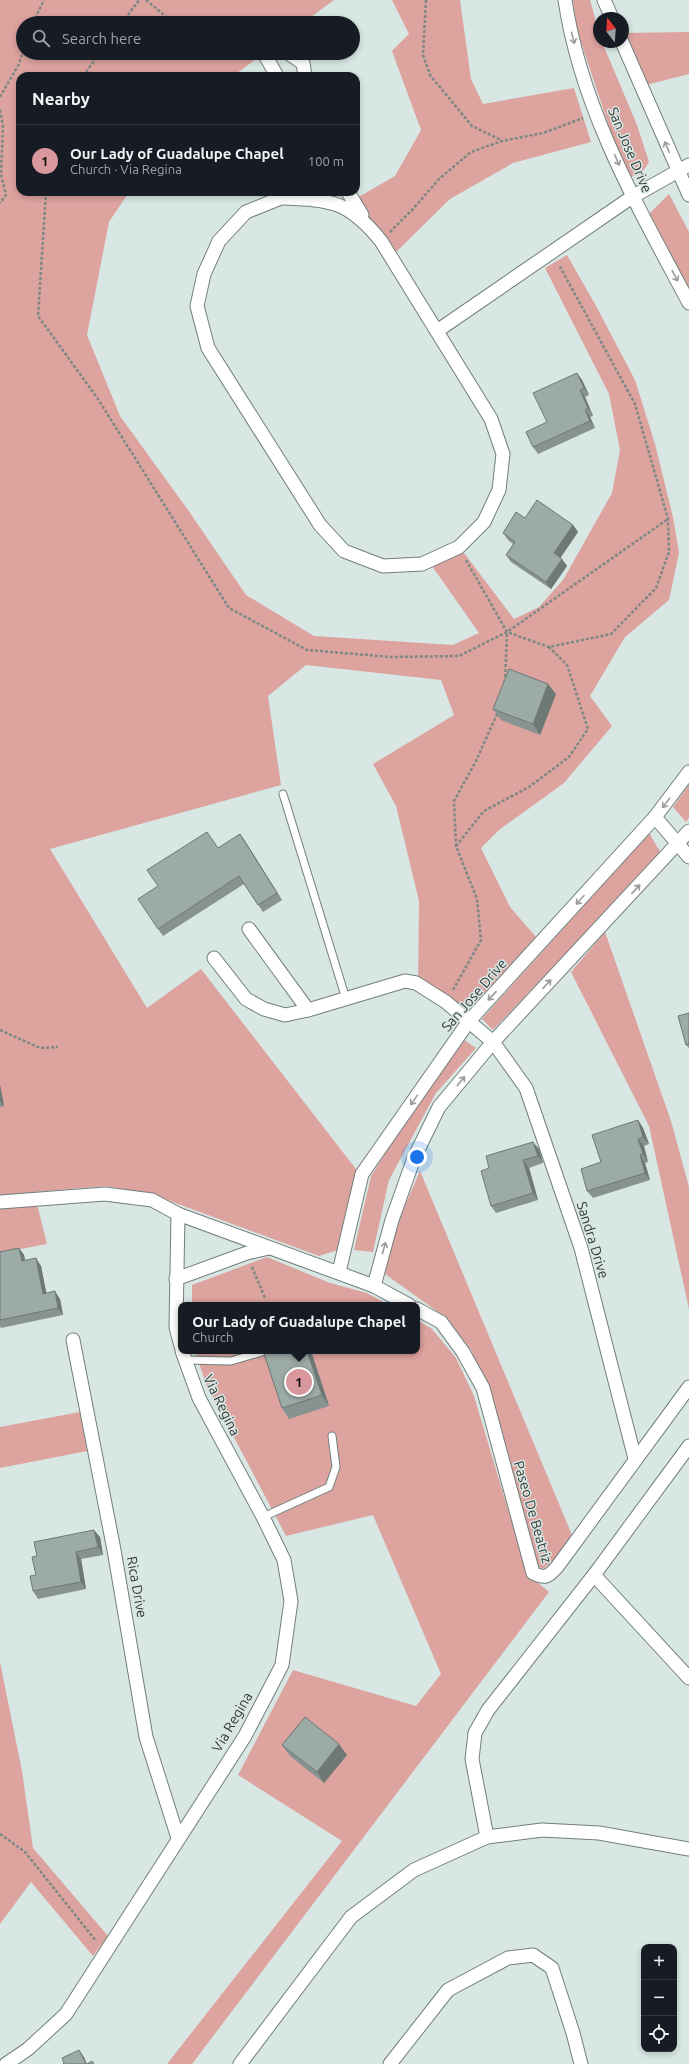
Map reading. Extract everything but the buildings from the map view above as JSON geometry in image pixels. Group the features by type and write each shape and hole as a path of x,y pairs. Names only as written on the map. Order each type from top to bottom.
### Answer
{"street":[{"name":"San Jose Drive","path":"565,0 586,86 596,113 632,197 689,303"},
{"path":"604,0 609,12"},
{"path":"625,48 684,168 689,195"},
{"path":"268,60 275,72"},
{"path":"298,60 303,63 304,72"},
{"path":"437,331 632,197 684,168"},
{"path":"351,196 369,225 382,241 491,419 503,454 499,490 484,522 459,547 422,564 383,566 344,551 320,525 208,348 198,306 204,274 219,241 246,212 281,198 319,199 349,209 369,225"},
{"name":"San Jose Drive","path":"339,1272 362,1174 469,1021 655,817 689,772"},
{"path":"655,817 689,857"},
{"path":"374,1286 392,1220 414,1158 439,1107 493,1042 689,831"},
{"path":"249,928 308,1010"},
{"name":"Sandra Drive","path":"214,958 246,999 264,1009 285,1015 308,1010 404,981 416,983 446,1002 493,1042 526,1088 581,1248 635,1459"},
{"path":"0,1202 105,1194 152,1200 178,1214 374,1286 403,1302"},
{"path":"178,1214 176,1279 176,1327 178,1335"},
{"path":"176,1279 247,1253 268,1248"},
{"name":"Paseo De Beatriz","path":"420,1311 441,1322 463,1352 483,1388 533,1572 542,1577 549,1576 689,1387"},
{"name":"Rica Drive","path":"73,1340 114,1550 146,1737 178,1838"},
{"name":"Via Regina","path":"6,2064 28,2049 66,2014 245,1736 282,1665 291,1601 284,1560 263,1517 199,1398 184,1356"},
{"path":"487,1837 472,1759 475,1733 488,1710 594,1575 689,1446"},
{"path":"594,1575 689,1678"},
{"path":"240,2064 351,1917 414,1870 487,1837 542,1830 598,1833 689,1849"},
{"path":"390,2064 448,1990 508,1958 533,1955 552,1968 574,2033 581,2064"}],"lane":[{"path":"283,794 346,999"},
{"path":"184,1356 231,1361 255,1354"},
{"path":"263,1517 329,1487 336,1467 332,1436"}],"path":[{"path":"36,16 44,0"},
{"path":"127,16 139,0"},
{"path":"146,0 165,16"},
{"path":"426,0 423,55 430,75 472,126 502,141"},
{"path":"0,97 20,60"},
{"path":"86,72 95,60"},
{"path":"0,110 3,126 1,174 6,195 0,203"},
{"path":"382,241 439,179 471,152 502,141 543,133 596,113"},
{"path":"46,196 38,316 98,398 230,608 307,650 391,658 459,656 507,632 668,519"},
{"path":"549,647 611,634 656,588 669,552 668,519 635,404 552,253"},
{"path":"459,547 507,632 505,684"},
{"path":"456,846 484,811 529,787 569,757 588,729 568,665 549,647 507,632"},
{"path":"446,1002 481,940 478,899 456,846 454,801 476,761 501,706"},
{"path":"0,1030 40,1048 58,1047"},
{"path":"247,1253 265,1298"},
{"path":"0,1834 25,1852 105,1952"}],"shaded area":[{"path":"0,0 334,0 312,16 16,16 16,60 255,60 238,72 16,72 16,196 126,196 109,222 87,335 120,416 188,510 246,595 314,636 453,645 479,633 432,566 461,549 514,619 539,607 563,580 612,493 620,450 609,394 545,268 567,255 635,380 655,444 673,517 679,553 669,600 625,637 590,696 612,726 564,783 499,830 481,848 510,907 536,937 473,1006 454,1004 418,984 419,901 396,806 373,764 454,715 441,680 306,665 268,696 281,785 50,849 147,1008 201,969 359,1173 341,1249 319,1256 151,1194 106,1186 34,1192 47,1244 0,1253"},
{"path":"392,0 460,0 471,79 483,104 574,88 591,142 513,163 450,199 389,259 355,199 395,176 421,130 392,51 409,34"},
{"path":"573,0 590,0 593,12 593,48 605,48 637,125 649,162 641,174 626,178 577,30"},
{"path":"689,32 689,74 646,85 629,47 629,33"},
{"path":"669,194 689,232 689,294 646,217"},
{"path":"689,785 689,818 686,822 673,807"},
{"path":"649,833 661,853 493,1030 482,1019"},
{"path":"605,932 671,1121 689,1187 689,1309 649,1126 571,972"},
{"path":"464,1040 476,1048 436,1093 389,1180 373,1252 354,1250 371,1176 428,1086"},
{"path":"420,1171 572,1535 561,1554 543,1569 535,1565 490,1391 471,1350 448,1319 385,1274 396,1226"},
{"path":"267,1257 330,1283 367,1293 384,1302 192,1302 192,1285"},
{"path":"420,1322 432,1329 456,1358 474,1396 509,1513 530,1576 549,1592 192,2064 167,2064 342,1841 238,1775 293,1670 416,1706 441,1674 373,1515 286,1536 206,1384 196,1354 420,1354"},
{"path":"80,1412 87,1451 0,1468 0,1427"},
{"path":"0,1662 22,1771 33,1848 108,1936 93,1956 31,1882 0,1924"}],"place":[{"name":"Our Lady of Guadalupe Chapel","path":"299,1382"}]}
